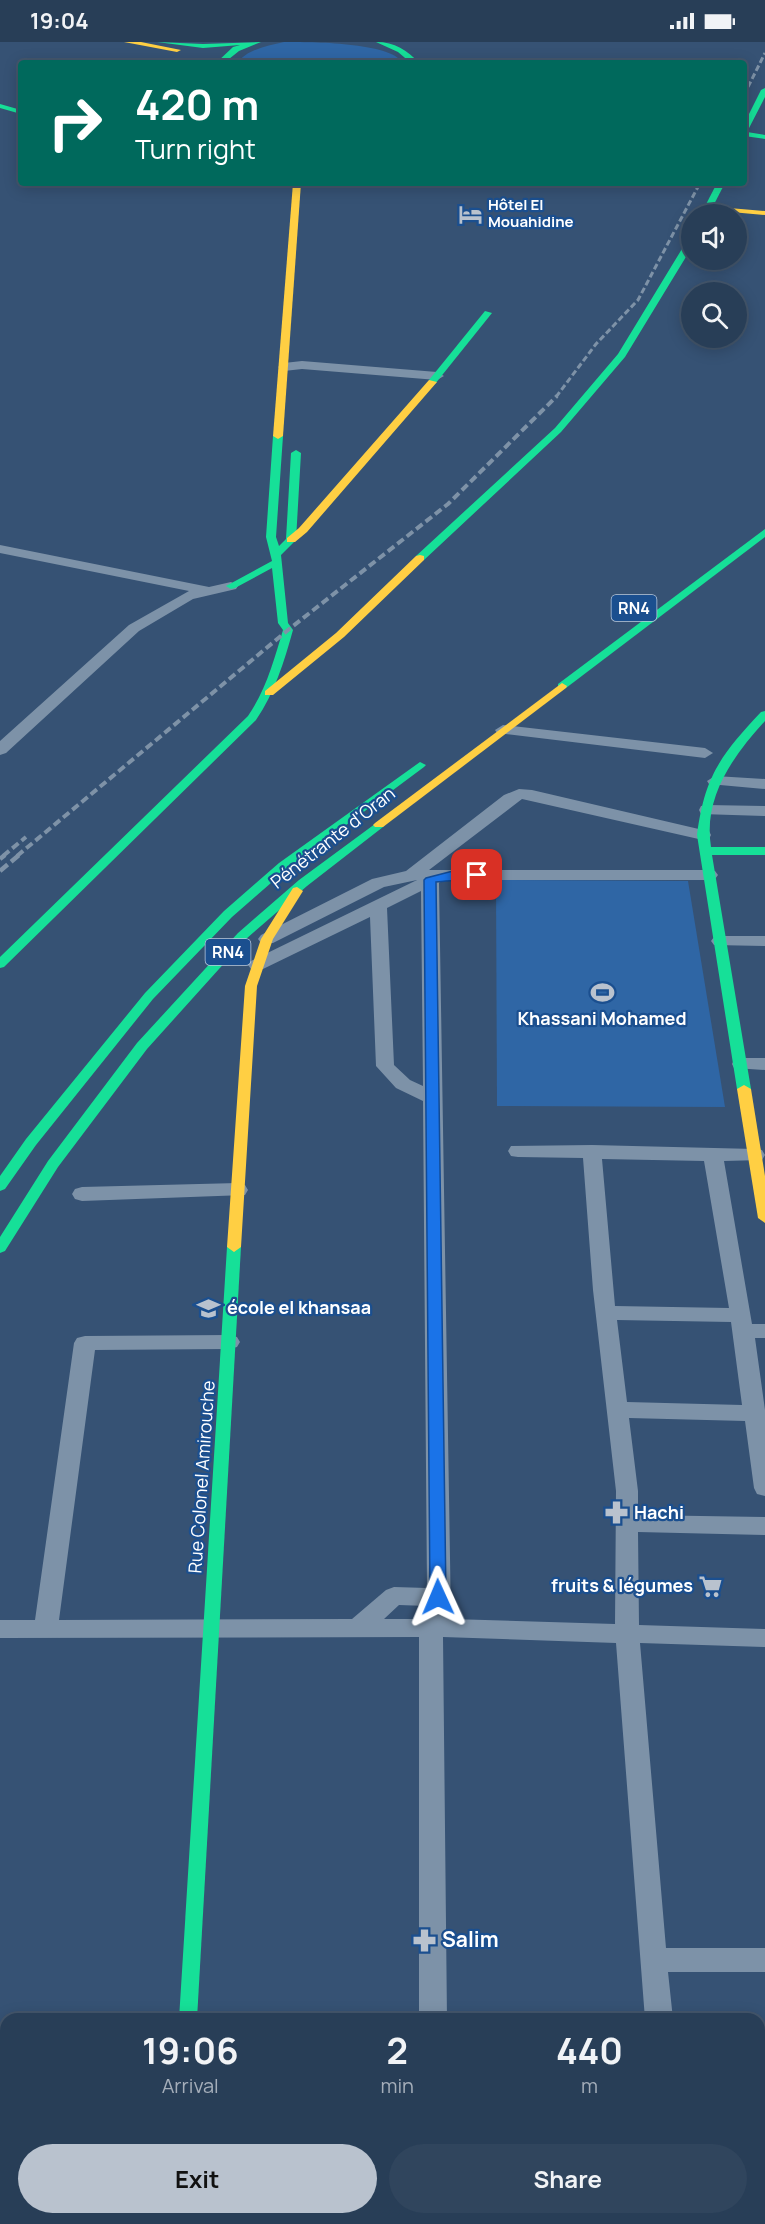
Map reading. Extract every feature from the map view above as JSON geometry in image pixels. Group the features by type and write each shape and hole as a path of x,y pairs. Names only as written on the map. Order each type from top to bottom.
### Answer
{"main road":[{"path":"128,42 185,52 205,60"},
{"path":"161,42 203,46 256,42"},
{"path":"223,60 229,54 256,42"},
{"path":"380,42 415,57"},
{"path":"747,125 765,90"},
{"path":"0,106 18,111"},
{"path":"0,112 18,116"},
{"path":"747,131 765,131"},
{"path":"747,132 765,137"},
{"path":"0,964 125,842 248,740 267,721 273,710 269,693 288,630 284,623 277,558 271,537 297,186"},
{"path":"710,204 720,186"},
{"path":"296,204 312,205"},
{"path":"747,211 765,212"},
{"path":"269,693 340,635 377,597 558,430 622,355 681,258"},
{"path":"231,586 277,558 437,376 488,313"},
{"path":"291,540 297,435"},
{"name":"Pénétrante d'Oran","path":"0,1248 53,1164 142,1046 242,936 303,883 765,532"},
{"path":"231,586 280,586"},
{"path":"764,1205 704,843 710,793 729,758 765,714"},
{"name":"Pénétrante d'Oran","path":"0,1185 31,1142 134,1013 228,914 283,866 431,757"},
{"path":"704,843 765,851"},
{"name":"Rue Colonel Amirouche","path":"188,2013 210,1628 251,986 267,939 303,883"}],"street":[{"path":"284,367 302,365 437,376"},
{"path":"0,549 207,591"},
{"path":"0,750 134,628 189,596 231,586"},
{"path":"503,730 705,753"},
{"path":"716,781 765,784"},
{"path":"257,964 378,904 421,878 510,799 519,795 532,795 704,843"},
{"path":"707,810 765,811"},
{"path":"267,939 378,883 453,875 710,875"},
{"path":"421,878 432,1098 438,1597 435,1628 433,2013"},
{"path":"378,904 385,1066 404,1084 432,1098"},
{"path":"287,905 291,915 297,918 310,918"},
{"path":"720,941 765,941"},
{"path":"741,1064 765,1064"},
{"path":"518,1151 755,1155"},
{"path":"592,1151 627,1491 627,1634 658,2013"},
{"path":"713,1154 765,1488"},
{"path":"82,1194 238,1190"},
{"path":"607,1313 741,1323 765,1331"},
{"path":"46,1627 85,1343 228,1342"},
{"path":"619,1410 753,1413"},
{"path":"627,1523 765,1526"},
{"path":"358,1628 394,1596 438,1597"},
{"path":"0,1629 46,1627 435,1628 765,1638"},
{"path":"654,1960 765,1960"}],"shaded area":[{"path":"284,42 330,43 367,47 383,51 400,60 239,60 252,51"},
{"name":"Khassani Mohamed","path":"496,880 688,881 725,1107 497,1106"}],"railway":[{"path":"747,89 765,53"},
{"path":"556,397 596,344 638,300 698,186"},
{"path":"17,856 288,630 448,504 556,397"},
{"path":"3,856 26,837"},
{"path":"0,859 5,855"},
{"path":"0,871 19,855"}],"traffic: fast":[{"path":"161,42 203,46 255,42"},
{"path":"223,60 236,49 257,42"},
{"path":"380,42 401,50 412,60"},
{"path":"747,125 765,90"},
{"path":"0,106 18,111"},
{"path":"747,134 765,137"},
{"path":"710,204 719,186"},
{"path":"420,558 558,430 622,355 681,257"},
{"path":"432,382 488,313"},
{"path":"0,964 252,718 265,698 288,630 283,623 276,554 271,537 278,436"},
{"path":"276,554 291,540 296,453"},
{"path":"562,686 765,532"},
{"path":"231,586 277,562"},
{"path":"744,1089 703,835 709,799 719,772 733,751 765,714"},
{"path":"0,1186 31,1142 149,996 228,914 283,866 420,765"},
{"path":"0,1248 53,1164 142,1046 242,936 303,883 379,825"},
{"path":"706,851 765,851"},
{"path":"188,2013 234,1247"}],"traffic: slow":[{"path":"128,42 177,50"},
{"path":"278,436 297,186"},
{"path":"747,211 765,213"},
{"path":"291,540 303,530 432,382"},
{"path":"269,693 340,635 420,558"},
{"path":"379,825 562,686"},
{"path":"234,1247 251,986 267,939 297,891"},
{"path":"744,1089 765,1218"}],"place":[{"name":"Hôtel El Mouahidine","path":"470,214"},
{"name":"Khassani Mohamed","path":"602,993"},
{"name":"école el khansaa","path":"209,1308"},
{"name":"Hachi","path":"616,1513"},
{"name":"fruits & légumes","path":"711,1586"},
{"name":"Salim","path":"424,1940"}],"route":[{"path":"438,1597 430,880 453,875 477,875"}]}
